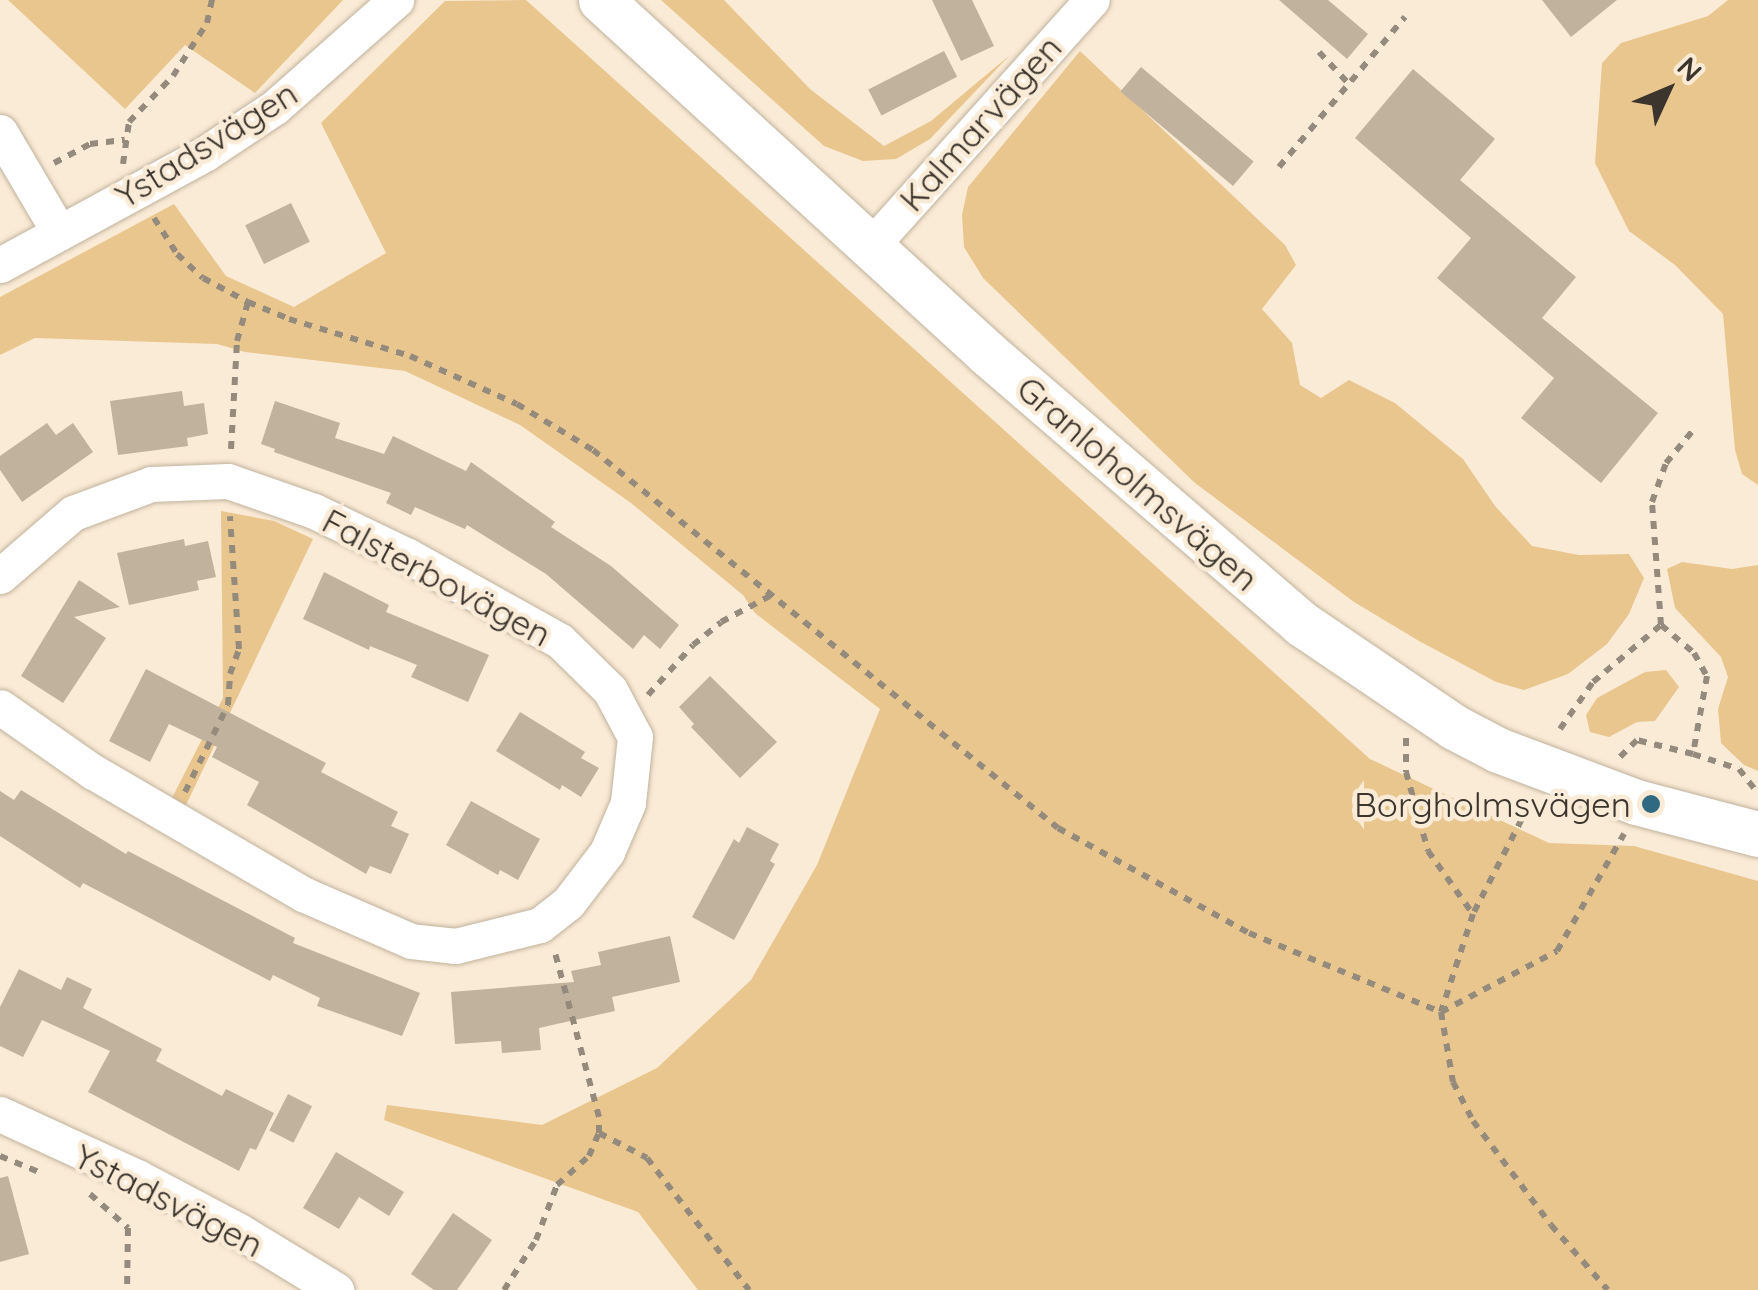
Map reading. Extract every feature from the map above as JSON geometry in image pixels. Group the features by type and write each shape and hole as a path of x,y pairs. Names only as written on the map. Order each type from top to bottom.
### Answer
{"street":[{"name":"Ystadsvägen","path":"0,266 275,108 396,0"},
{"name":"Granloholmsvägen","path":"600,0 1115,466 1302,624 1454,726 1498,750 1636,802 1758,834"},
{"name":"Kalmarvägen","path":"870,247 1092,0"},
{"path":"0,132 59,232"},
{"name":"Falsterbovägen","path":"0,576 73,513 151,484 228,481 314,511 496,602 560,641 610,690 635,737 628,803 607,852 568,903 540,925 456,946 411,940 302,894 172,820 0,707"},
{"name":"Ystadsvägen","path":"0,1114 222,1222 336,1290"}],"path":[{"path":"212,0 207,23 173,76 129,122 120,158 136,191 177,254 203,278 248,302 288,319 410,356 517,404 592,450 1058,828 1248,933 1441,1012 1557,951 1617,851 1636,802"},
{"path":"1280,168 1405,17"},
{"path":"1319,52 1350,84"},
{"path":"27,177 90,144 125,140"},
{"path":"172,820 228,705 230,674 239,650 228,481 237,341 248,302"},
{"path":"1694,430 1666,464 1652,502 1661,625 1694,652 1707,676 1694,754"},
{"path":"626,719 693,644 721,622 770,596"},
{"path":"1560,729 1593,682 1661,625"},
{"path":"1423,745 1406,738 1406,772 1428,851 1473,914"},
{"path":"1592,786 1637,740 1739,769 1758,793"},
{"path":"1529,805 1473,914 1441,1012 1453,1082 1474,1121 1551,1225 1608,1290"},
{"path":"504,1290 536,1240 557,1185 589,1156 599,1133 599,1118 554,944 540,925"},
{"path":"599,1133 646,1158 748,1290"},
{"path":"0,1156 55,1179"},
{"path":"87,1192 128,1228 128,1290"}],"shaded area":[{"path":"8,0 343,0 255,93 185,45 125,109"},
{"path":"526,0 1370,759 1549,843 1634,846 1758,881 1758,1290 698,1290 638,1212 384,1120 387,1105 542,1125 657,1068 751,980 817,865 880,709 755,613 743,595 631,503 520,425 405,371 245,352 217,344 35,338 0,355 0,297 174,204 226,276 294,307 386,253 321,123 445,1"},
{"path":"661,0 724,0 810,89 884,146 931,121 1010,55 930,139 896,159 863,161 824,146"},
{"path":"1728,0 1758,0 1758,485 1742,474 1735,450 1723,314 1675,265 1629,231 1595,163 1602,63 1621,43 1708,16"},
{"path":"1080,51 1285,245 1296,265 1262,309 1292,343 1300,385 1321,398 1349,380 1395,403 1463,459 1495,506 1532,546 1579,555 1629,554 1644,578 1629,614 1607,644 1568,674 1524,690 1496,682 1419,641 1354,602 1195,483 983,278 964,247 962,215 968,187"},
{"path":"221,511 274,521 313,539 186,805 172,798 223,698"},
{"path":"1682,562 1732,569 1758,565 1758,771 1744,765 1721,743 1718,709 1728,677 1721,657 1675,608 1667,569"},
{"path":"1666,670 1679,687 1655,721 1637,722 1609,737 1590,732 1586,715 1597,698 1645,672"}],"building":[{"path":"932,0 972,0 994,46 961,61"},
{"path":"1279,0 1328,0 1368,34 1347,59"},
{"path":"1542,0 1617,0 1571,37"},
{"path":"944,51 957,77 881,115 868,90"},
{"path":"1141,67 1254,161 1233,186 1120,92"},
{"path":"1413,69 1495,139 1460,180 1576,277 1542,318 1658,413 1601,483 1521,418 1554,378 1437,278 1471,238 1355,138"},
{"path":"291,203 310,242 264,264 245,225"},
{"path":"182,391 184,406 204,403 208,434 187,438 188,446 118,455 110,401"},
{"path":"275,401 340,423 335,438 384,454 393,436 466,471 471,462 555,522 551,527 611,566 679,625 660,649 644,635 633,649 546,574 467,525 465,529 415,507 411,515 386,503 391,493 274,452 275,449 261,444"},
{"path":"47,423 56,435 73,423 93,452 22,502 0,470 0,456"},
{"path":"184,539 185,546 208,541 216,577 197,581 199,590 129,605 117,553"},
{"path":"324,572 389,605 386,612 489,655 468,702 411,677 417,665 370,646 369,650 303,619"},
{"path":"79,580 120,607 74,617 106,638 63,703 21,676"},
{"path":"146,669 326,763 321,772 398,812 391,826 409,834 391,874 370,866 366,874 247,805 259,782 212,757 217,747 169,724 150,762 109,741"},
{"path":"710,676 777,742 740,778 691,727 694,724 679,707"},
{"path":"520,712 585,752 581,758 599,768 581,797 562,785 560,790 496,751"},
{"path":"21,790 126,854 128,851 295,938 293,943 420,993 402,1036 317,1006 320,998 273,975 270,981 83,883 80,888 0,836 0,791 14,800"},
{"path":"471,801 540,839 518,880 500,870 498,875 446,845"},
{"path":"747,827 779,844 770,861 775,864 734,940 692,917 734,839 739,843"},
{"path":"670,936 680,982 612,997 615,1011 539,1028 541,1050 502,1053 501,1041 455,1044 451,992 574,982 571,971 601,965 598,952"},
{"path":"19,969 61,990 67,977 92,989 83,1008 162,1049 156,1061 222,1096 226,1089 274,1113 256,1150 250,1148 239,1171 88,1092 110,1051 42,1020 23,1057 0,1046 0,1007"},
{"path":"288,1094 312,1106 293,1143 269,1131"},
{"path":"336,1152 404,1192 389,1216 359,1197 339,1229 303,1208"},
{"path":"8,1176 29,1254 0,1262 0,1178"},
{"path":"453,1213 492,1240 457,1290 434,1290 411,1274"}],"place":[{"name":"Borgholmsvägen","path":"1651,804"}]}
